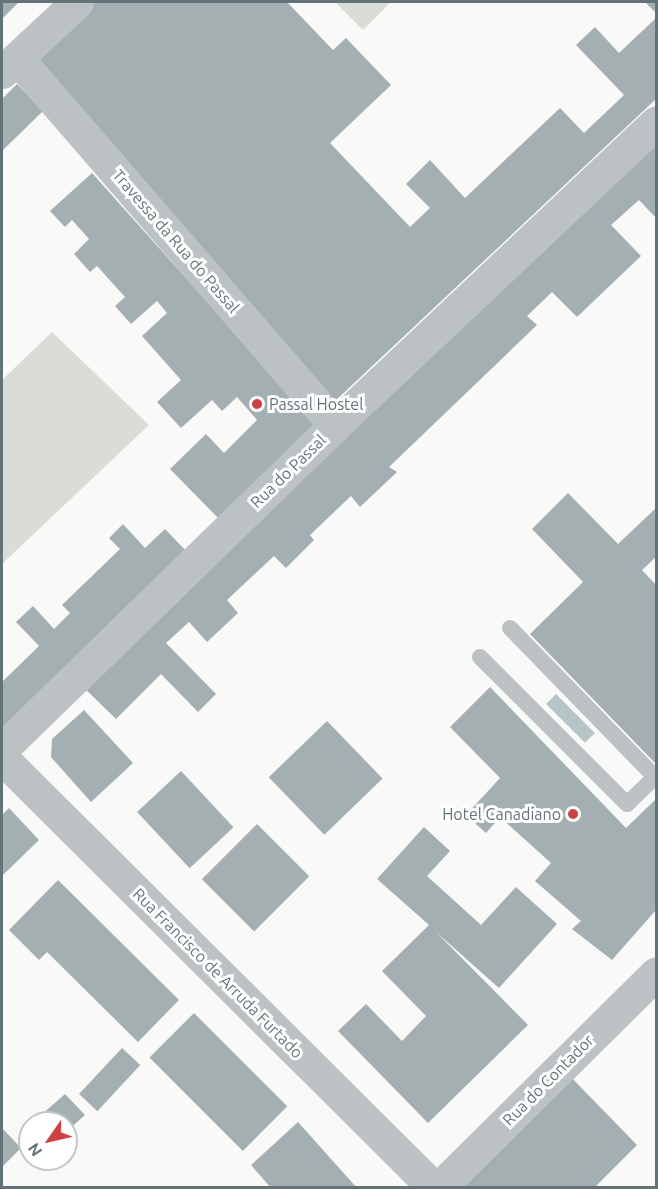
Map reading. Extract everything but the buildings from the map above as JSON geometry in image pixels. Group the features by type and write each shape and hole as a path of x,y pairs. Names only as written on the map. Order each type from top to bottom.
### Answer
{"street":[{"path":"9,65 77,2"},
{"name":"Travessa da Rua do Passal","path":"9,65 335,425"},
{"name":"Rua do Passal","path":"2,749 335,425 657,123"},
{"name":"Rua Francisco de Arruda Furtado","path":"2,758 434,1188"},
{"name":"Rua do Contador","path":"439,1188 657,973"}],"lane":[{"path":"480,657 627,804 650,793 655,777 510,627"}],"shaded area":[{"path":"335,2 391,2 363,30"},
{"path":"52,332 149,425 2,564 2,380"},
{"path":"556,694 595,733 585,743 546,704"}],"place":[{"name":"Passal Hostel","path":"257,404"},
{"name":"Hotel Canadiano","path":"573,814"}]}
